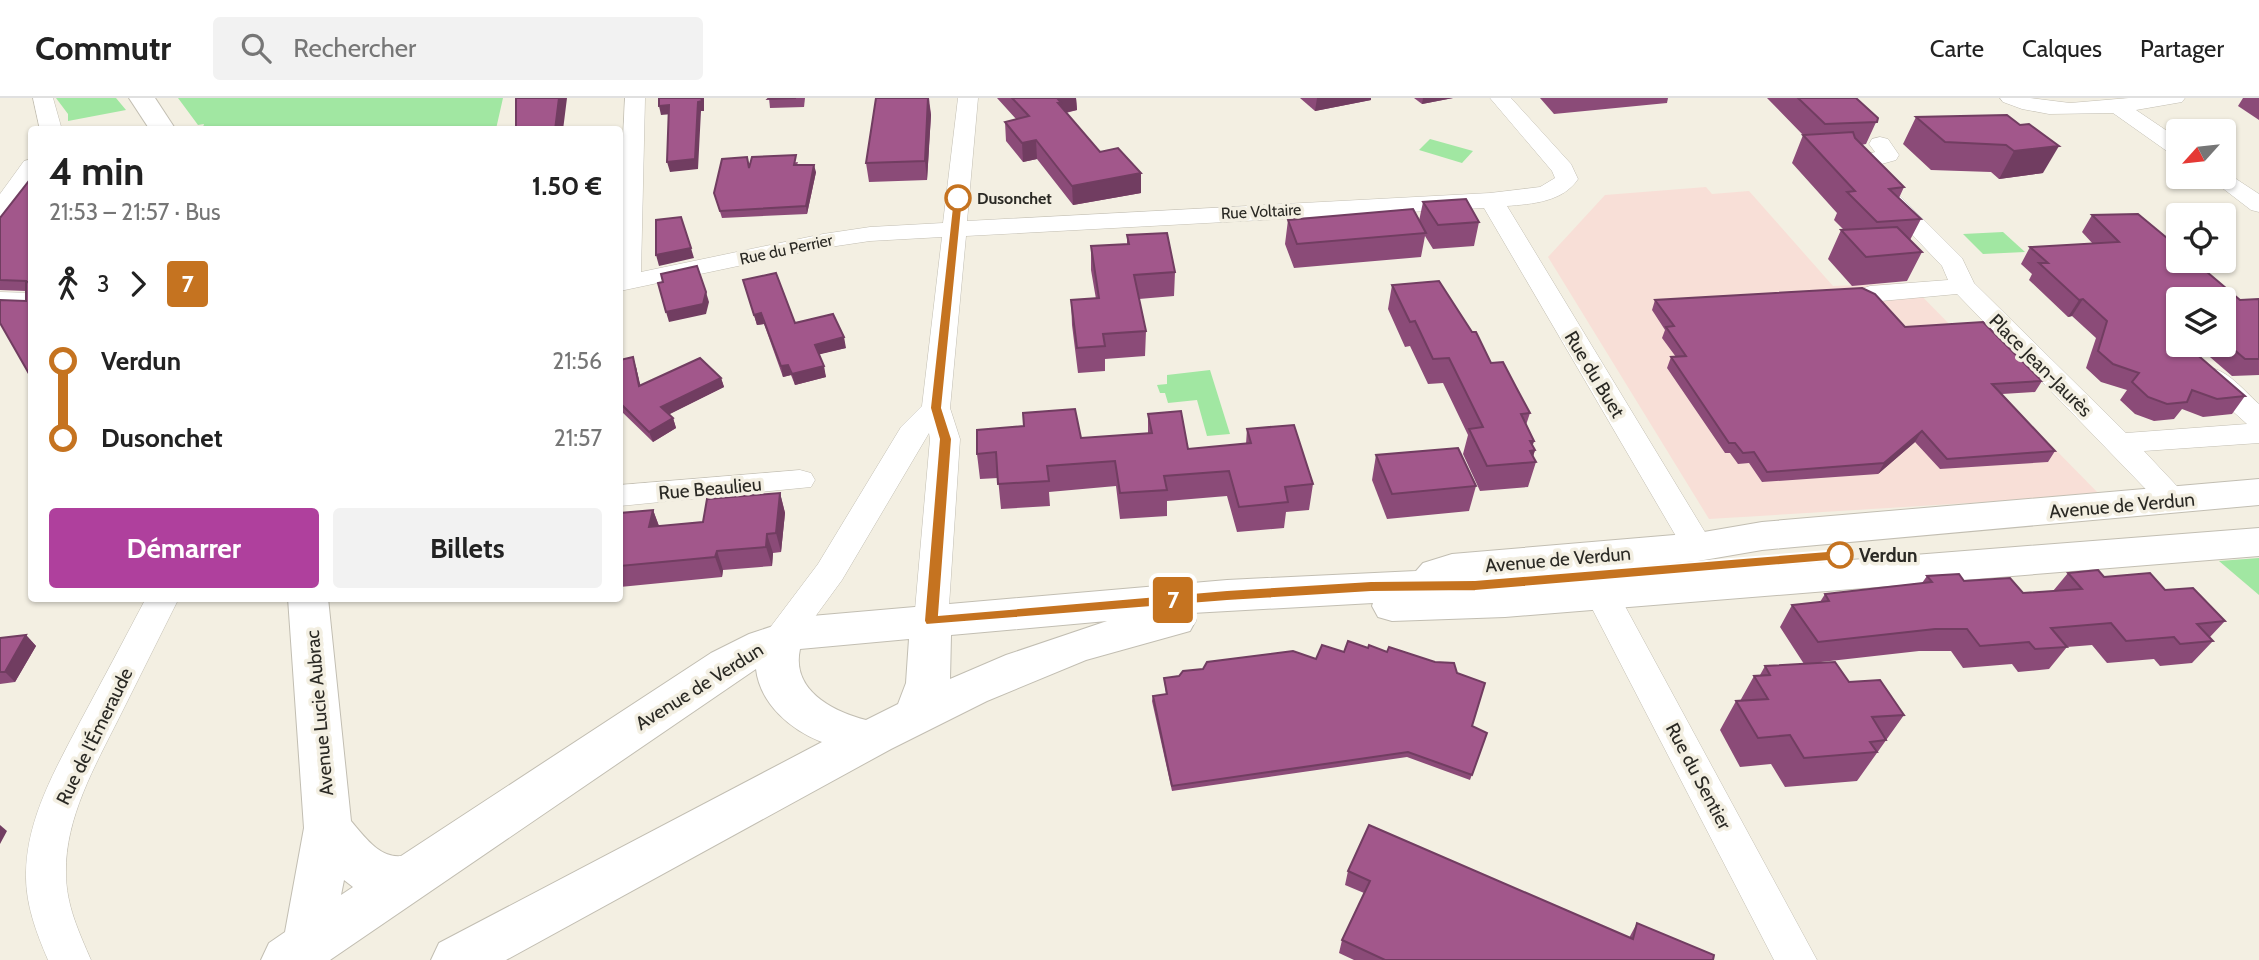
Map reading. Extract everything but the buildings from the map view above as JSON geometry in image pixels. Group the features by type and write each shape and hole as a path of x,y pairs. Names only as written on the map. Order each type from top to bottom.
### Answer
{"street":[{"path":"43,98 51,126"},
{"path":"142,98 160,126"},
{"path":"624,283 635,98"},
{"path":"916,715 928,684 945,439 936,408 968,98"},
{"name":"Rue Voltaire","path":"955,229 1443,201 1492,201 1549,193 1565,186 1567,179 1563,169 1500,98"},
{"path":"2010,98 2054,109 2175,98"},
{"path":"2116,105 2166,140"},
{"name":"Place Jean-Jaurès","path":"1880,144 1888,155 1856,164 1953,263 1963,286 2175,500"},
{"path":"0,210 28,172"},
{"path":"2236,189 2259,205"},
{"name":"Rue du Buet","path":"1492,201 1698,547"},
{"name":"Rue du Perrier","path":"624,283 839,238 955,229"},
{"path":"1870,294 1963,286"},
{"path":"0,300 28,301"},
{"path":"2189,357 2259,419"},
{"path":"869,739 824,723 788,697 781,687 775,668 781,639 831,572 911,434 936,408"},
{"path":"2119,443 2259,433"},
{"name":"Rue Beaulieu","path":"623,496 800,480"},
{"name":"Avenue de Verdun","path":"298,953 726,665 781,639 820,630 1227,595 1427,585 1437,573 1452,568 1698,547 1762,537 2259,492"},
{"name":"Avenue de Verdun","path":"457,960 916,715 1039,660 1124,632 1201,615 1279,607 1466,605 2259,542"},
{"name":"Rue du Sentier","path":"1601,593 1796,960"},
{"name":"Rue de l'Émeraude","path":"70,960 61,944 51,908 45,865 50,833 61,797 161,602"},
{"name":"Avenue Lucie Aubrac","path":"298,953 328,828 308,602"},
{"path":"328,828 356,862 376,875 405,880 423,869"}],"shaded area":[{"path":"1706,187 1712,194 1749,191 1833,286 1909,283 1958,333 1977,332 2035,392 1987,395 2031,444 2049,443 2100,495 1709,519 1548,257 1605,195"}],"green space":[{"path":"56,98 116,98 126,110 68,121 68,114"},
{"path":"178,98 503,98 497,126 198,125"},
{"path":"1430,139 1473,151 1462,163 1419,150"},
{"path":"2003,232 2025,252 1983,254 1963,234"},
{"path":"1210,370 1230,434 1207,436 1197,400 1168,403 1165,393 1160,393 1157,385 1167,384 1167,375"},
{"path":"2259,558 2259,595 2219,561"}],"bus line":[{"name":"7","path":"958,198 936,408 945,439 932,621 1227,595 1371,586 1475,585 1840,555"}],"place":[{"name":"Dusonchet","path":"958,198"},
{"name":"Verdun","path":"1840,555"}]}
